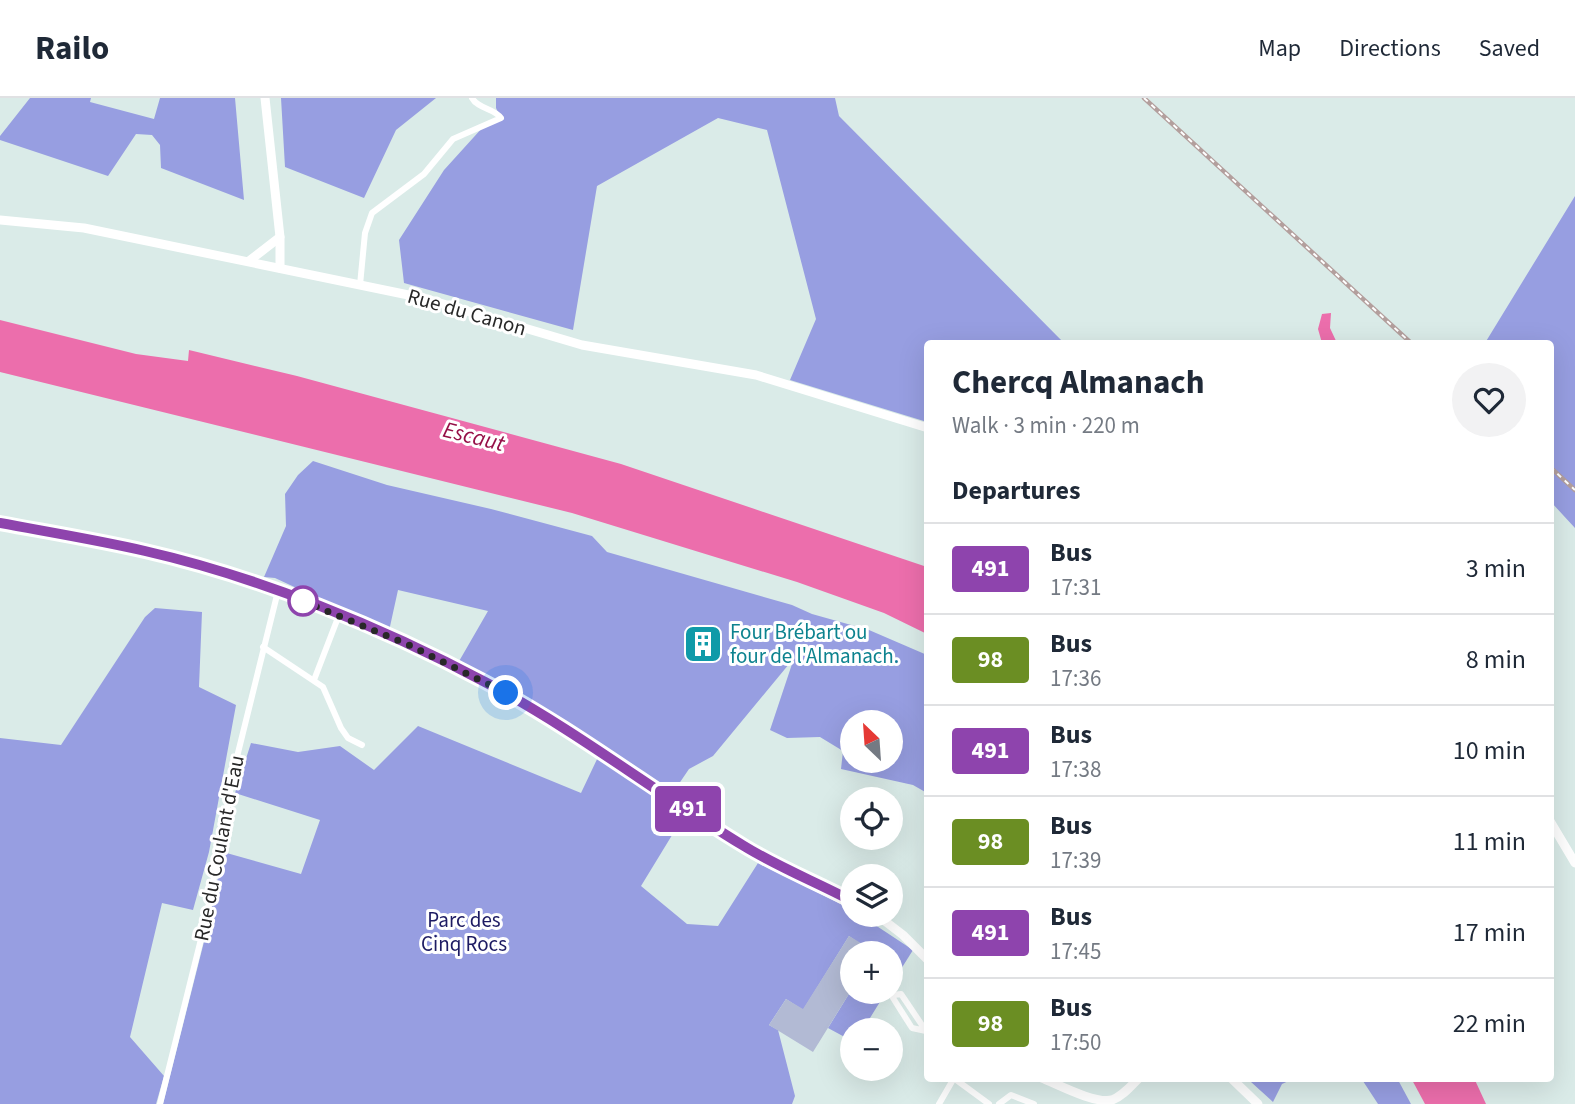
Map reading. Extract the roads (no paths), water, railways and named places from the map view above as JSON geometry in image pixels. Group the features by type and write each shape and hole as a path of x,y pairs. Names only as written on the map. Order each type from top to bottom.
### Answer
{"main road":[{"path":"265,98 280,237 279,268"},
{"name":"Rue du Canon","path":"0,220 84,228 423,298 582,345 756,375 924,427"},
{"path":"249,261 280,237"},
{"path":"0,523 145,551 209,568 278,591 409,645 485,681 580,737 744,846 840,895"},
{"path":"1554,828 1575,863"},
{"path":"893,927 924,956"},
{"path":"1051,1082 1093,1100 1116,1102 1135,1082"},
{"path":"1235,1082 1258,1104"}],"street":[{"path":"360,285 365,233 372,213 424,174 453,139 501,118 476,104 472,98"},
{"name":"Rue du Coulant d'Eau","path":"160,1104 206,919 235,765 278,591"},
{"path":"314,680 339,615"},
{"path":"263,647 323,687 341,728 348,737 362,745"},
{"path":"924,1028 901,994 894,995 893,998 912,1028 924,1031"},
{"path":"939,1104 953,1082"},
{"path":"960,1082 989,1104"},
{"path":"999,1104 1011,1095 1034,1104"}],"water":[{"path":"1331,313 1330,328 1336,340 1321,340 1318,329 1322,314"},
{"name":"Escaut","path":"0,320 136,354 188,361 189,350 297,376 621,464 924,566 924,633 884,613 797,582 572,513 0,372"},
{"path":"1413,1082 1476,1082 1486,1104 1425,1104"}],"railway":[{"path":"1144,98 1408,340"},
{"path":"1554,471 1575,490"}],"place":[{"name":"Four Brébart ou four de l'Almanach.","path":"703,644"}],"park label":[{"name":"Parc des Cinq Rocs","path":"464,932"}]}
